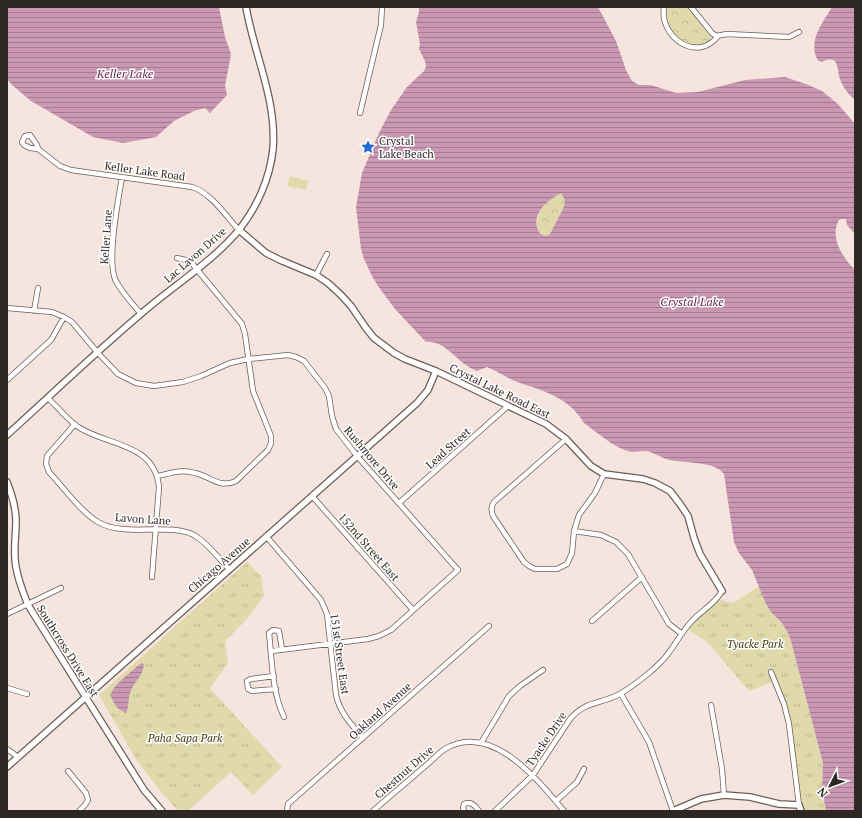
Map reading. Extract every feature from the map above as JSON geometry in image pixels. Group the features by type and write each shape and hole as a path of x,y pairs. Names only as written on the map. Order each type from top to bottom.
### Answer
{"street":[{"name":"Lac Lavon Drive","path":"7,435 141,314 229,241 251,213 269,170 273,149 274,127 271,106 249,24 246,7"},
{"path":"360,113 381,25 382,7"},
{"path":"664,7 663,16 666,28 672,36 692,47 708,45 718,36 727,34 789,37 799,32"},
{"path":"691,7 712,33 718,36"},
{"name":"Keller Lake Road","path":"38,149 60,166 71,170 199,189 239,230"},
{"name":"Keller Lane","path":"122,177 112,254 112,267 115,278 120,287 141,314"},
{"name":"Crystal Lake Road East","path":"239,230 266,253 316,274 341,295 374,338 385,347 406,359 436,371 546,424 566,439 591,466 604,474 655,482 670,491 688,516 700,554 722,591"},
{"path":"316,274 327,254"},
{"path":"158,476 178,471 195,473 221,484 229,484 236,481 268,450 271,444 271,436 252,391 245,334 242,324 190,261 177,258"},
{"path":"34,311 38,288"},
{"name":"Rushmore Drive","path":"7,308 52,312 64,317 72,322 118,374 136,383 154,386 183,382 230,363 248,359 288,355 304,361 325,388 329,396 332,416 336,429 357,456 458,570 413,610"},
{"path":"7,380 51,340 64,317"},
{"name":"Chicago Avenue","path":"7,767 417,403 428,390 436,371"},
{"path":"47,399 49,398 75,424 89,432 142,454 152,465 158,476 159,487 152,577"},
{"name":"Lead Street","path":"399,503 508,406"},
{"name":"Lavon Lane","path":"75,424 48,456 46,464 49,472 86,513 99,522 119,529 180,531 194,535 205,543 229,569"},
{"path":"566,439 494,502 491,511 494,518 524,562 535,569 557,569 567,564 572,554 574,531 579,515 596,493 604,474"},
{"name":"Southcross Drive East","path":"7,482 13,498 16,520 14,549 16,567 20,586 28,605 144,790 162,811"},
{"name":"152nd Street East","path":"312,496 413,610"},
{"path":"574,531 601,535 616,542 628,554 669,624 682,634"},
{"name":"151st Street East","path":"266,536 321,600 327,614 338,704 344,716 363,738"},
{"path":"592,621 642,577"},
{"path":"7,614 61,588"},
{"name":"Tyacke Drive","path":"495,811 533,775 576,712 588,705 621,694 634,685 667,656 692,620 718,599 722,591"},
{"path":"272,651 368,639 380,636 391,630 413,610"},
{"name":"Oakland Avenue","path":"287,811 288,804 490,626"},
{"path":"282,649 279,631 273,630 269,633 274,676 278,705 284,717"},
{"path":"481,743 509,696 520,686 543,670"},
{"path":"771,672 786,711 798,805 801,811"},
{"path":"274,676 251,679 247,681 248,689 252,691 276,689"},
{"path":"7,688 27,694"},
{"path":"621,694 650,742 673,811 701,800 724,795 750,797 778,804 798,805"},
{"path":"711,705 722,768 724,795"},
{"name":"Chestnut Drive","path":"373,811 445,749 462,742 481,743 499,750 522,765 533,775 564,811"},
{"path":"7,749 18,757"},
{"path":"556,801 577,782 584,769"},
{"path":"68,771 86,793 88,800 79,811"},
{"path":"464,811 464,804 468,802 472,803 479,811"}],"green space":[{"path":"666,7 688,7 710,35 712,40 703,44 695,45 686,43 679,39 668,25"},
{"path":"290,176 308,181 306,190 287,186"},
{"path":"561,193 565,200 564,207 550,234 546,236 541,234 537,227 540,212 551,198"},
{"name":"Paha Sapa Park","path":"247,562 261,576 264,596 248,618 225,641 228,663 210,688 282,767 253,795 231,772 188,811 178,811 137,761 99,695"},
{"name":"Tyacke Park","path":"760,586 764,599 781,622 791,641 823,763 822,790 826,811 801,811 789,724 775,681 749,691 707,642 686,628 718,599 733,603"}],"water":[{"name":"Keller Lake","path":"7,7 219,7 225,37 231,54 225,86 227,95 210,113 205,108 194,111 174,121 156,137 123,143 93,137 31,101 7,79"},
{"name":"Crystal Lake","path":"419,7 598,7 616,41 626,70 632,81 639,85 651,85 676,93 698,92 745,80 785,77 822,91 838,104 855,124 855,234 847,225 846,219 839,220 836,227 836,233 842,253 855,270 855,811 826,811 822,790 823,763 791,641 781,622 771,612 766,604 752,570 739,553 734,542 724,474 713,466 706,464 673,461 651,452 631,452 625,450 606,440 584,423 573,409 553,395 517,382 487,367 477,371 469,367 443,346 432,342 426,342 395,309 372,276 361,249 356,207 362,173 379,133 391,110 407,87 424,71 426,67 425,61 419,49 420,44 416,22","holes":["561,193 565,200 564,207 550,234 546,236 541,234 537,228 536,222 539,212 551,199"]},
{"path":"832,7 855,7 855,100 843,86 834,60 819,61 815,53 814,47 817,35 822,23"},
{"path":"141,663 144,664 143,668 130,693 126,713 119,709 114,703 111,696 112,691"}],"place":[{"name":"Crystal Lake Beach","path":"368,147"}]}
